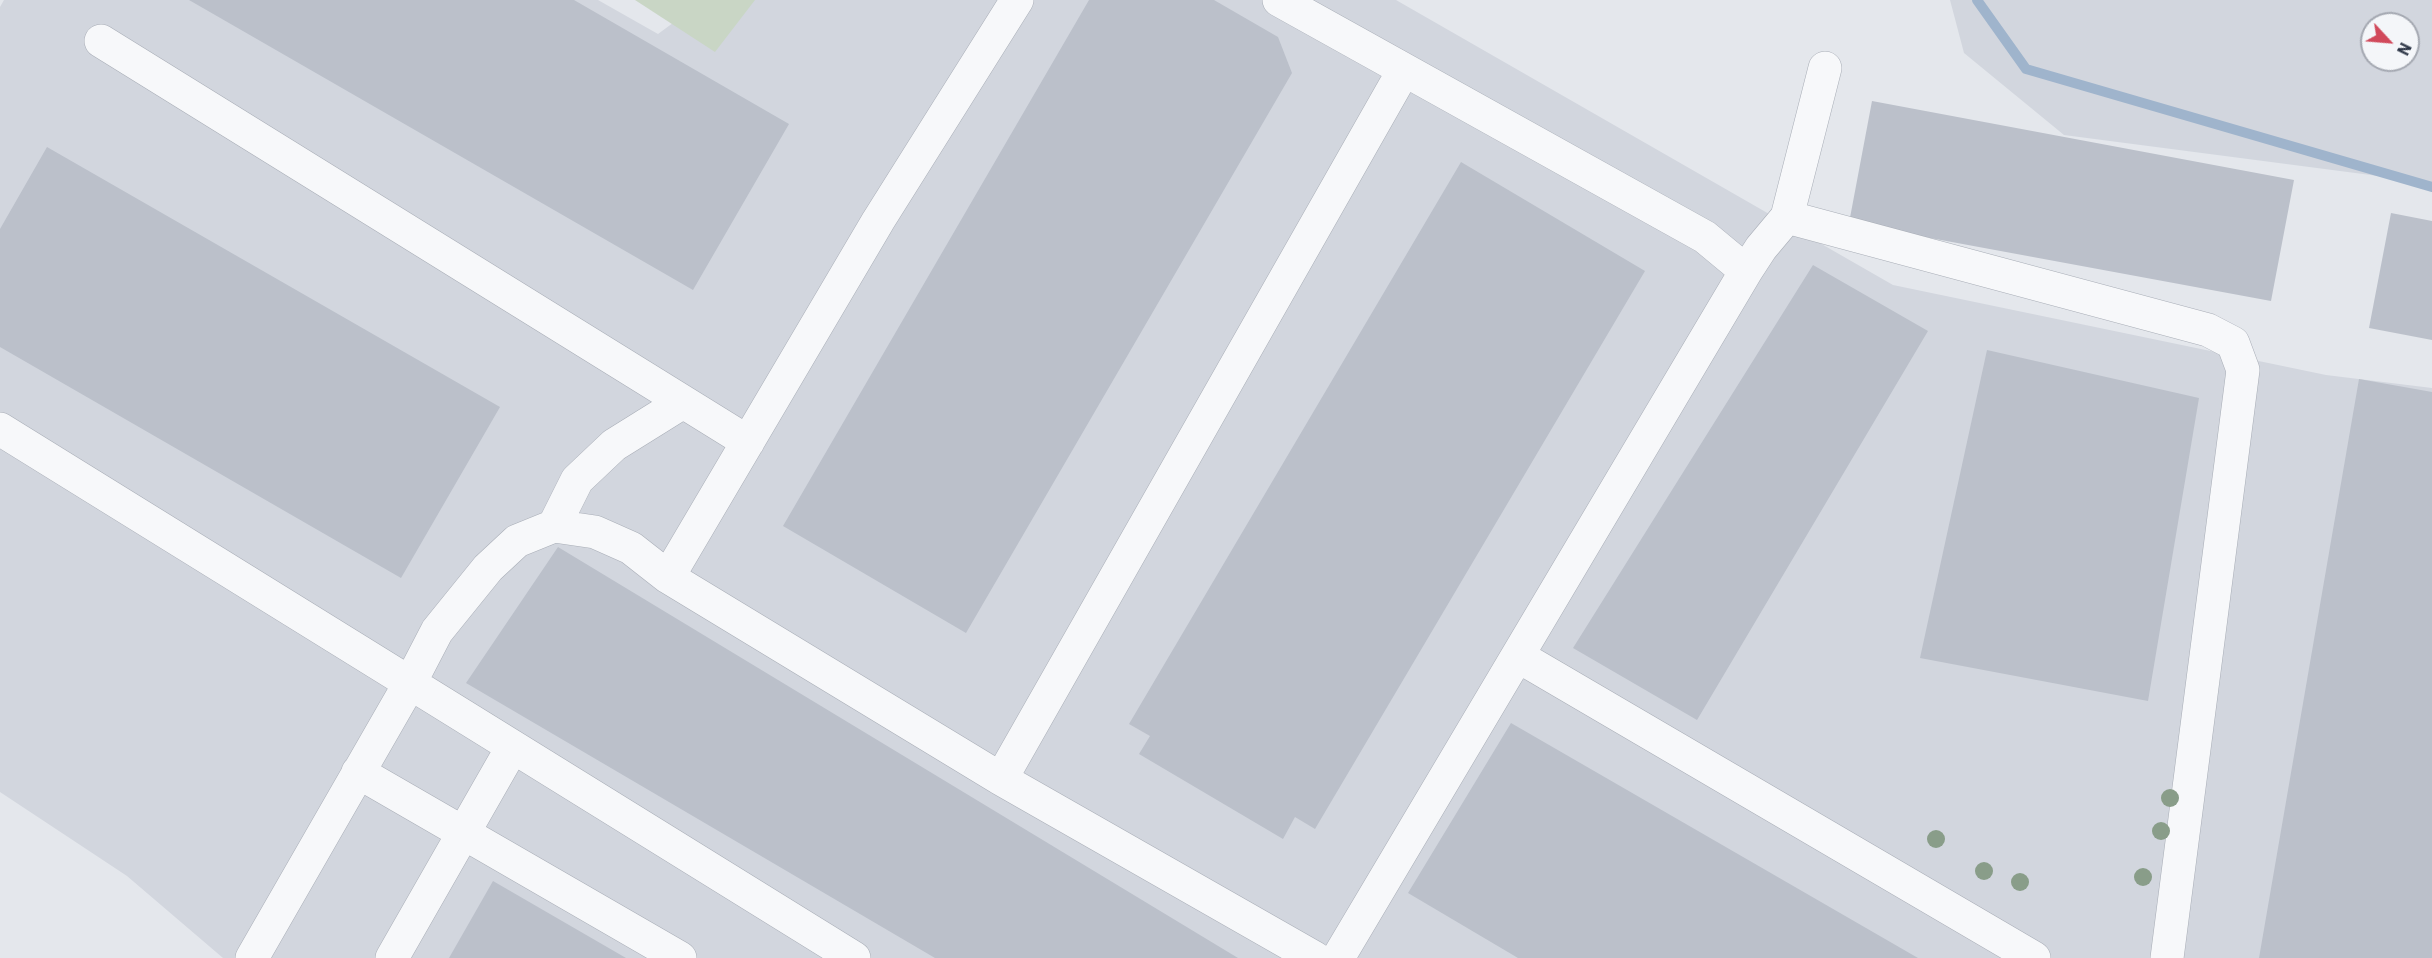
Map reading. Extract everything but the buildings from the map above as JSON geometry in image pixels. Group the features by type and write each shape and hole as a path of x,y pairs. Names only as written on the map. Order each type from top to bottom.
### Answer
{"lane":[{"path":"668,577 878,221 1017,0"},
{"path":"1279,0 1705,237 1746,271"},
{"path":"101,41 748,442"},
{"path":"1338,958 1746,271 1761,248 1787,217 1825,68"},
{"path":"1001,779 1404,70"},
{"path":"1787,217 2208,330 2233,343 2243,370 2167,958"},
{"path":"554,526 577,480 614,445 682,402"},
{"path":"0,429 410,683 841,955"},
{"path":"252,958 410,683 437,631 488,568 517,541 554,526 595,532 631,548 668,577 1001,779 1315,958"},
{"path":"1518,656 2034,958"},
{"path":"392,958 512,748"},
{"path":"358,772 680,958"}],"shaded area":[{"path":"4,0 598,0 658,34 704,0 1396,0 1893,285 2326,375 2432,388 2432,958 223,958 127,876 0,792 0,7"},
{"path":"1950,0 2432,0 2432,183 2064,135 1964,53"}],"green space":[{"path":"635,0 755,0 715,52"}],"waterway":[{"path":"1977,0 2026,69 2432,187"}]}
